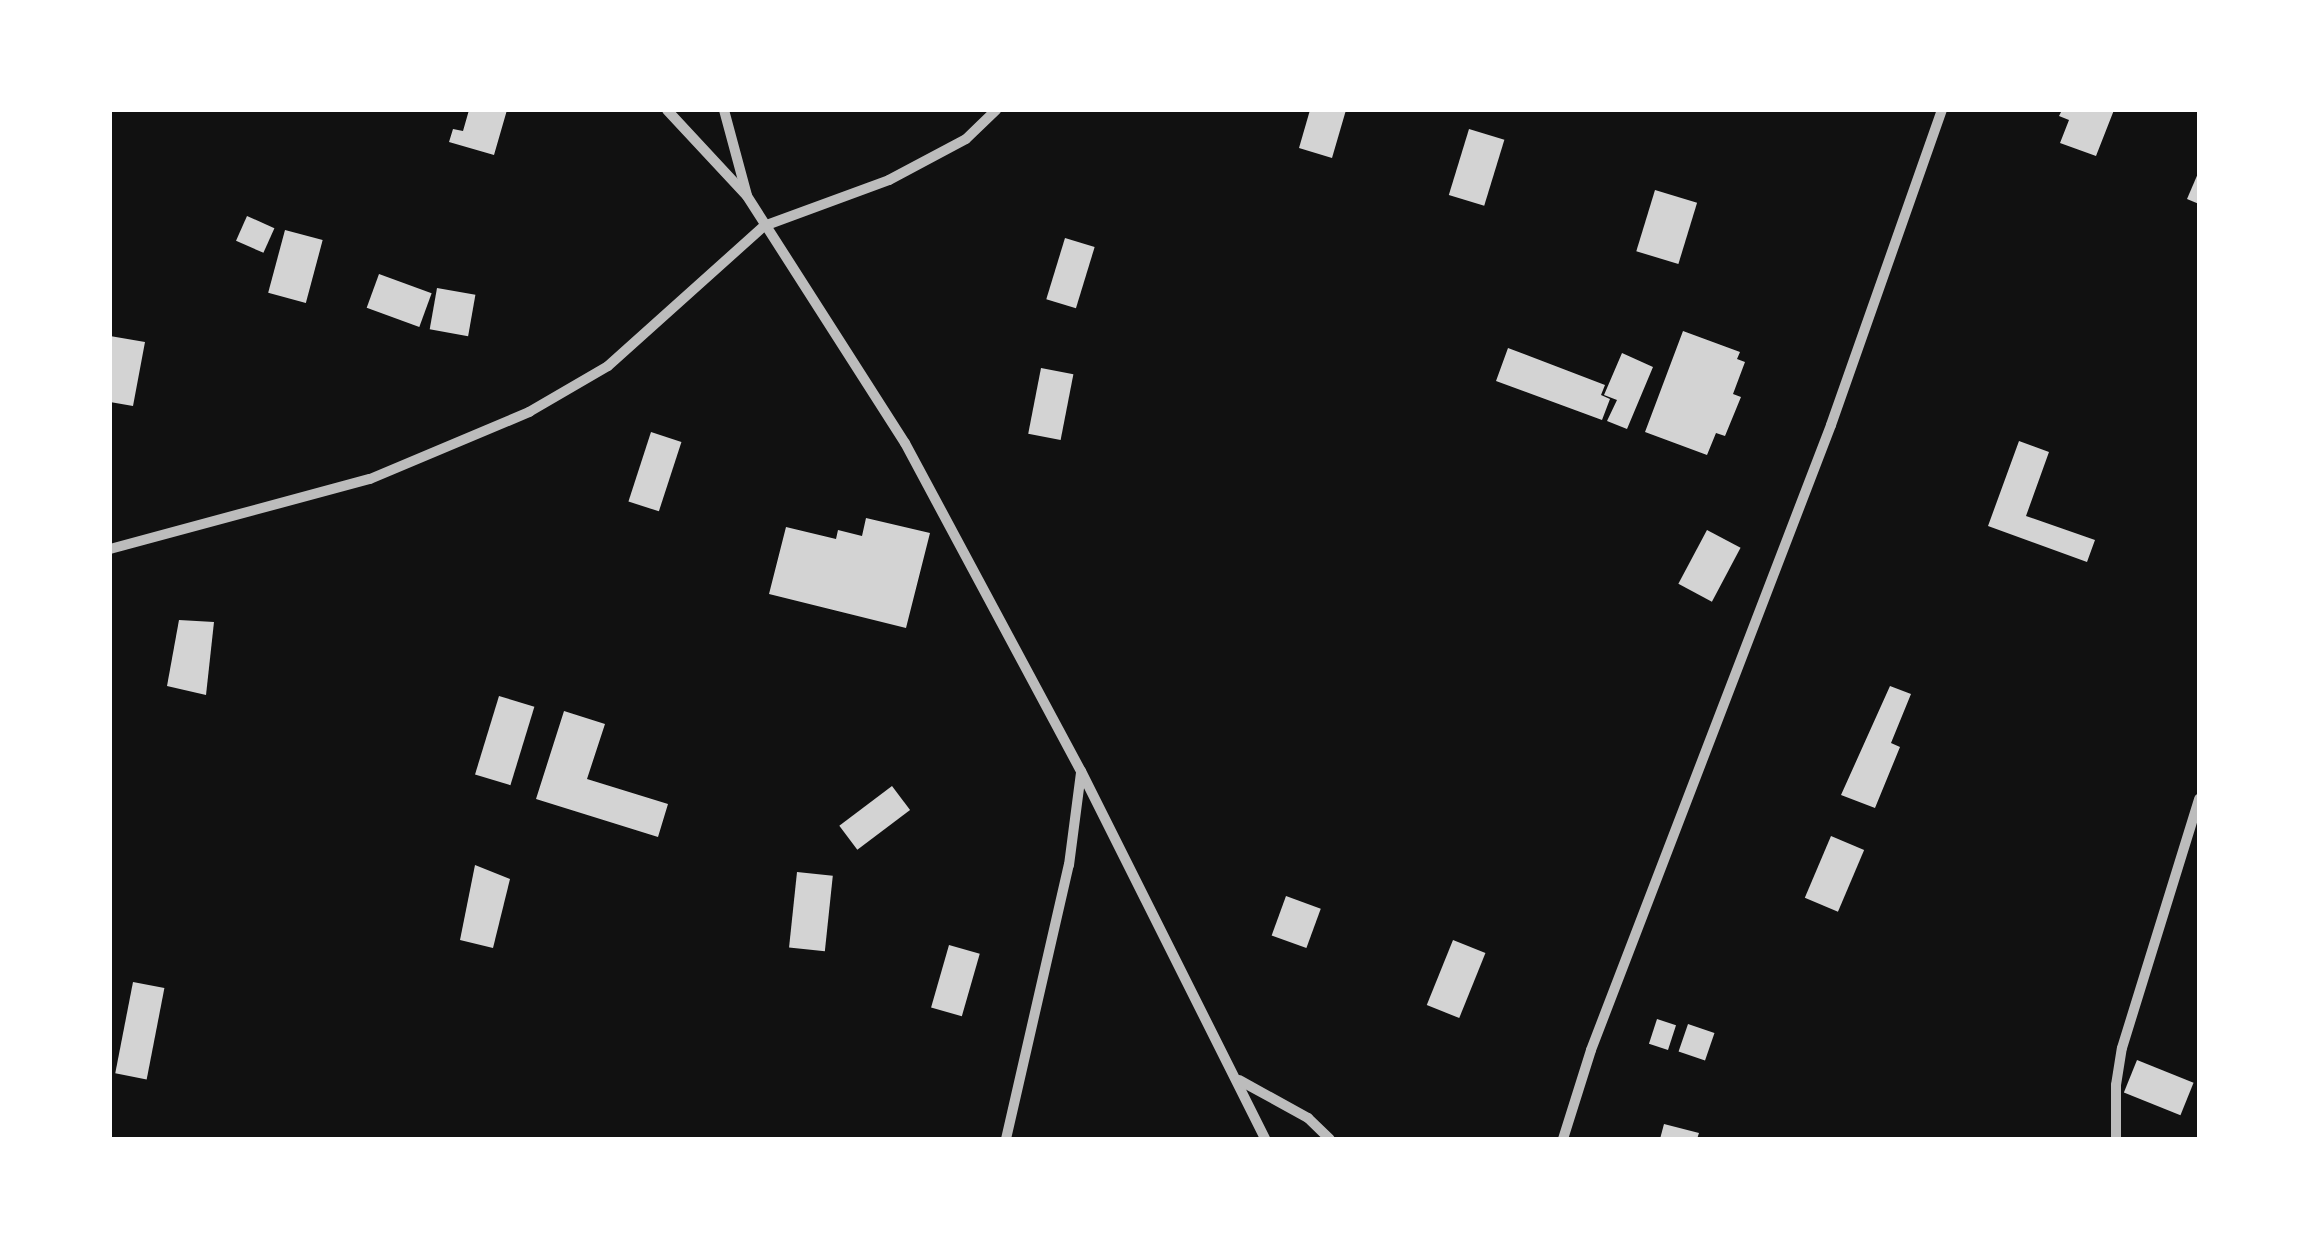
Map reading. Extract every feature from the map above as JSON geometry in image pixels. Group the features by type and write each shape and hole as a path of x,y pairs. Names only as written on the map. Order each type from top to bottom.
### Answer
{"street":[{"path":"666,110 748,196"},
{"path":"724,110 748,196 905,443 1081,771 1265,1139"},
{"path":"110,550 370,479 529,412 608,366 764,226 888,180 966,140 996,110"},
{"path":"1562,1139 1618,976 1830,425 1942,110"},
{"path":"1006,1139 1069,865 1081,771"},
{"path":"2116,1139 2116,1085 2122,1048 2199,799"},
{"path":"1238,1080 1308,1118 1330,1139"}],"building":[{"path":"469,110 507,110 494,155 449,142 453,129 463,131"},
{"path":"1310,110 1346,110 1332,158 1299,148"},
{"path":"2062,110 2114,110 2096,156 2060,143 2069,120 2059,116"},
{"path":"1469,129 1504,140 1484,206 1449,195"},
{"path":"2199,171 2199,204 2187,199"},
{"path":"1655,190 1697,203 1678,264 1636,251"},
{"path":"247,216 274,228 263,253 236,241"},
{"path":"285,230 323,240 306,303 268,293"},
{"path":"1065,238 1095,247 1076,308 1046,299"},
{"path":"379,274 432,293 419,327 367,308"},
{"path":"437,288 475,295 468,336 430,329"},
{"path":"1683,331 1740,352 1737,359 1745,362 1733,394 1741,397 1725,436 1716,433 1707,455 1645,432"},
{"path":"110,336 145,342 133,406 110,402"},
{"path":"1508,348 1605,385 1601,395 1610,399 1602,420 1496,381"},
{"path":"1622,353 1653,367 1627,429 1607,421 1617,400 1604,395"},
{"path":"1041,368 1073,374 1061,440 1028,434"},
{"path":"651,432 681,442 659,511 628,501"},
{"path":"2019,441 2049,452 2026,516 2095,540 2087,562 1988,526"},
{"path":"866,518 930,533 906,628 769,594 786,527 836,539 838,530 862,536"},
{"path":"1707,530 1741,548 1712,602 1678,584"},
{"path":"179,620 214,622 206,695 167,686"},
{"path":"1890,686 1911,694 1891,743 1900,747 1875,808 1841,795"},
{"path":"499,696 534,707 510,785 475,774"},
{"path":"564,711 605,724 587,779 668,804 658,837 536,799"},
{"path":"892,786 910,810 857,850 839,826"},
{"path":"1831,836 1864,850 1838,912 1805,898"},
{"path":"475,865 510,879 493,948 460,940"},
{"path":"797,872 833,876 825,951 789,948"},
{"path":"1286,896 1321,909 1306,948 1272,935"},
{"path":"1453,940 1485,953 1459,1018 1427,1005"},
{"path":"949,945 980,954 962,1016 931,1007"},
{"path":"133,982 164,988 147,1079 115,1073"},
{"path":"1657,1019 1676,1025 1668,1050 1649,1044"},
{"path":"1688,1024 1714,1033 1705,1061 1679,1051"},
{"path":"2137,1060 2194,1083 2180,1115 2124,1092"},
{"path":"1664,1124 1699,1133 1697,1139 1660,1139"}]}
